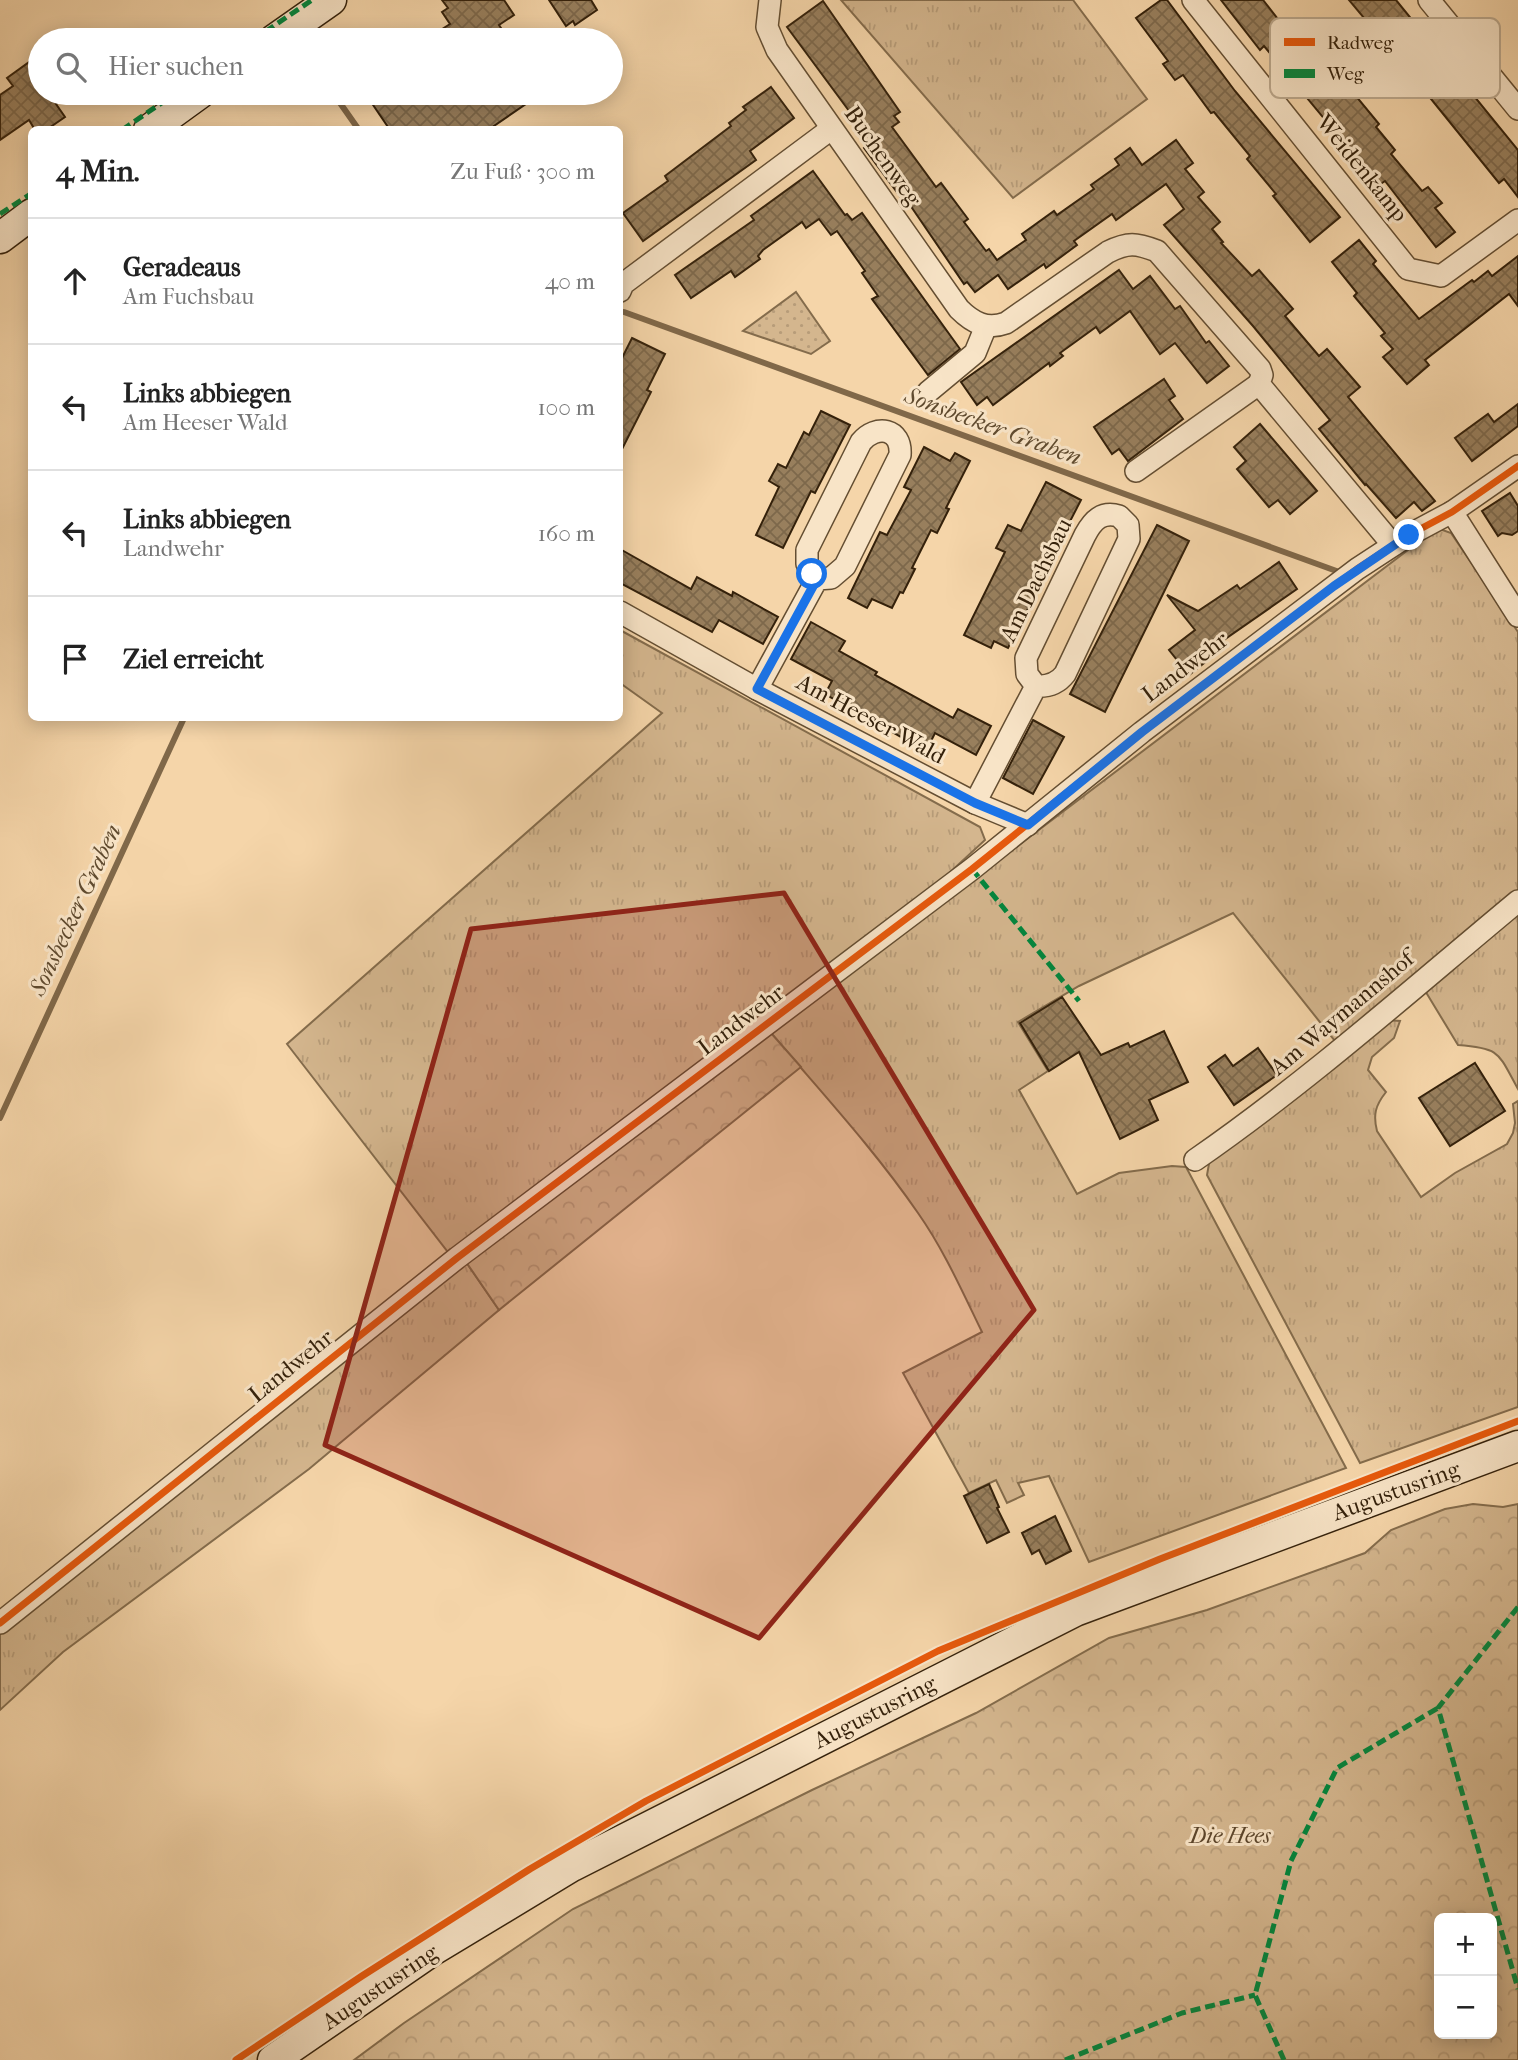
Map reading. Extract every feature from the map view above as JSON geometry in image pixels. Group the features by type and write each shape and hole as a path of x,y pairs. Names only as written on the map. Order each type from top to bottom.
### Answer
{"main road":[{"path":"291,28 331,0"},
{"path":"155,126 183,105"},
{"path":"0,238 28,217"},
{"name":"Augustusring","path":"273,2060 433,1950 572,1866 1075,1611 1518,1446"}],"street":[{"name":"Buchenweg","path":"770,0 767,14 769,35 777,50 959,309 969,318 986,326"},
{"name":"Weidenkamp","path":"1193,0 1270,96"},
{"path":"1429,0 1444,18"},
{"path":"1500,86 1518,108"},
{"name":"Weidenkamp","path":"1271,98 1408,269 1441,276 1518,220"},
{"path":"623,284 831,129"},
{"path":"928,392 975,354 986,326 996,327 1006,323 1108,252 1124,244 1142,245 1157,251 1175,270 1260,369 1262,375 1259,384 1136,471"},
{"path":"1259,384 1393,545"},
{"path":"878,430 890,431 898,440 900,455 845,566 831,578 817,579 807,564 807,550 867,435 878,430"},
{"name":"Landwehr","path":"0,1623 457,1258 961,877 1142,732 1334,586 1393,545 1452,512 1518,466"},
{"path":"1452,512 1518,616"},
{"name":"Am Dachsbau","path":"1107,514 1119,516 1128,525 1129,539 1065,674 1055,683 1045,687 1037,686 1027,674 1026,658 1079,547 1096,519 1107,514"},
{"path":"757,689 817,579"},
{"name":"Am Heeser Wald","path":"623,614 757,689 975,803 1028,825"},
{"path":"975,803 1037,686"},
{"name":"Am Waymannshof","path":"1195,1160 1257,1117 1329,1060 1518,901"}],"highlighted area":[{"path":"784,893 1034,1310 759,1638 325,1445 471,929"}],"green space":[{"path":"841,0 1073,0 1147,99 1013,198"},
{"path":"796,292 830,341 811,354 743,331"},
{"path":"1437,528 1451,533 1518,632 1518,894 1339,1046 1233,913 1079,986 1018,1022 1048,1071 1019,1090 1077,1194 1119,1173 1172,1166 1186,1167 1346,1468 1089,1562 1049,1476 1018,1483 1024,1495 1007,1503 996,1480 969,1493 903,1373 982,1332 944,1256 918,1213 865,1143 771,1033"},
{"path":"623,632 980,827 985,840 920,900 451,1256 287,1044 662,713 623,685"},
{"path":"1518,910 1518,1089 1497,1055 1483,1048 1458,1045 1424,989"},
{"path":"1386,1020 1400,1021 1394,1038 1372,1057 1368,1070 1386,1092 1375,1115 1377,1131 1421,1197 1455,1173 1507,1144 1515,1123 1513,1104 1518,1101 1518,1407 1360,1463 1207,1175 1210,1158"},
{"path":"771,1033 801,1067 499,1310 464,1259"},
{"path":"464,1259 499,1310 309,1469 63,1652 0,1710 0,1628"},
{"name":"Die Hees","path":"1473,1504 1503,1507 1518,1504 1518,2060 354,2060 573,1909 812,1790 976,1713 1109,1638 1207,1610 1365,1553 1391,1530 1445,1509"}],"building":[{"path":"442,0 504,0 514,15 499,25 501,28 444,28 450,24 442,12 448,8"},
{"path":"549,0 591,0 597,10 575,25 573,21 566,26"},
{"path":"1161,0 1167,0 1235,91 1340,217 1310,242 1247,159 1250,156 1214,112 1211,113 1183,75 1175,80 1163,64 1168,61 1136,18"},
{"path":"1221,0 1263,0 1277,18 1270,18 1270,53 1264,46 1260,50"},
{"path":"1349,0 1396,0 1411,18 1364,18"},
{"path":"823,1 900,112 894,116 899,122 892,127 936,187 941,183 968,219 964,222 986,251 989,249 997,260 1026,240 1022,234 1054,211 1057,215 1094,189 1091,185 1119,165 1115,159 1130,148 1142,165 1176,140 1193,163 1185,169 1204,192 1198,197 1220,222 1212,229 1223,242 1221,243 1252,276 1259,270 1293,309 1285,316 1319,356 1327,349 1360,387 1348,397 1435,501 1422,511 1414,502 1396,518 1365,485 1319,429 1330,420 1253,326 1164,225 1184,209 1166,184 1116,220 1112,214 1074,241 1077,245 1046,268 1044,264 1008,289 998,275 975,292 967,282 964,284 910,205 908,207 864,148 872,142 787,27"},
{"path":"28,63 28,105 57,105 65,117 52,126 33,126 29,120 0,140 0,95 13,86 7,78"},
{"path":"771,87 794,118 750,151 756,160 643,241 623,213 668,181 665,176 731,126 729,123 746,110 743,107"},
{"path":"1307,98 1357,98 1379,124 1376,127 1395,150 1391,154 1422,191 1428,187 1442,203 1435,208 1455,232 1436,247 1385,181 1379,185"},
{"path":"1430,98 1476,98 1518,150 1518,197 1504,179 1499,183"},
{"path":"373,105 524,105 494,126 387,126"},
{"path":"813,171 845,215 852,220 862,213 960,349 928,375 872,299 878,296 862,273 865,271 837,231 831,235 819,219 806,228 802,222 763,250 758,256 760,259 735,277 731,271 691,298 675,275 754,220 751,216"},
{"path":"1359,240 1376,261 1373,264 1419,319 1472,280 1474,282 1488,271 1492,276 1518,256 1518,306 1509,294 1425,360 1429,365 1407,384 1383,357 1393,349 1381,336 1385,333 1354,296 1357,293 1332,262"},
{"path":"1119,270 1133,289 1150,276 1175,309 1180,306 1206,343 1209,341 1229,366 1207,383 1175,343 1160,354 1130,311 1100,333 1096,327 1060,353 1063,356 1050,366 1049,363 993,405 987,397 977,405 961,382"},
{"path":"632,338 665,354 647,390 651,392 623,447 623,356"},
{"path":"1164,379 1175,396 1169,400 1183,419 1128,461 1119,449 1112,454 1094,427"},
{"path":"1518,404 1518,426 1472,461 1455,438 1488,414 1494,422"},
{"path":"821,411 850,425 815,493 811,491 783,548 756,535 779,487 769,481 778,464 786,468 804,432 809,435"},
{"path":"1260,424 1317,491 1290,514 1278,500 1269,507 1237,469 1246,461 1234,447"},
{"path":"924,447 950,461 955,453 970,461 946,508 949,509 937,533 931,530 903,593 900,592 892,608 872,599 867,608 848,598 880,532 887,535 911,490 904,487"},
{"path":"1046,482 1081,500 1050,560 1054,562 1046,579 1044,577 1008,648 994,641 991,648 964,635 1005,552 996,548 1008,525 1021,531"},
{"path":"1510,493 1518,506 1518,531 1512,535 1502,533 1498,536 1482,511"},
{"path":"1157,525 1189,541 1105,712 1070,694"},
{"path":"623,551 691,589 697,577 732,596 733,592 778,617 763,644 719,620 712,632 623,585"},
{"path":"1279,562 1297,589 1211,649 1213,651 1205,657 1208,660 1189,675 1169,650 1195,630 1167,595 1198,611 1237,585 1240,589"},
{"path":"811,622 845,641 839,651 877,672 875,675 953,718 958,709 991,726 976,755 935,733 926,751 825,694 832,681 791,659"},
{"path":"1033,720 1064,737 1033,794 1003,778"},
{"path":"1062,997 1101,1055 1128,1043 1130,1047 1164,1031 1188,1082 1149,1100 1158,1120 1120,1139 1079,1052 1049,1071 1020,1023"},
{"path":"1258,1048 1277,1075 1234,1105 1208,1067 1225,1055 1233,1066"},
{"path":"1475,1063 1505,1111 1450,1146 1419,1098"},
{"path":"989,1484 1009,1532 987,1543 964,1496"},
{"path":"1055,1516 1071,1551 1046,1564 1039,1550 1032,1554 1022,1533"}],"waterway":[{"name":"Sonsbecker Graben","path":"341,105 356,126"},
{"name":"Sonsbecker Graben","path":"624,312 1342,573"},
{"name":"Sonsbecker Graben","path":"0,1118 183,721"}],"marked path":[{"path":"271,28 312,0"},
{"path":"128,126 158,105"},
{"path":"0,214 28,196"},
{"path":"972,869 1079,1001"},
{"path":"1518,1607 1438,1708 1518,1989"},
{"path":"1284,2060 1255,1995 1291,1861 1337,1768 1438,1708"},
{"path":"1065,2060 1182,2013 1255,1995"}],"cycle path":[{"path":"0,1623 457,1258 972,869 1142,732 1357,569 1409,535 1452,512 1518,466"},
{"path":"236,2060 530,1869 646,1801 938,1651 1160,1559 1518,1421"}],"route":[{"path":"812,574 817,579 757,689 975,803 1028,825 1142,732 1334,586 1409,535"}]}
